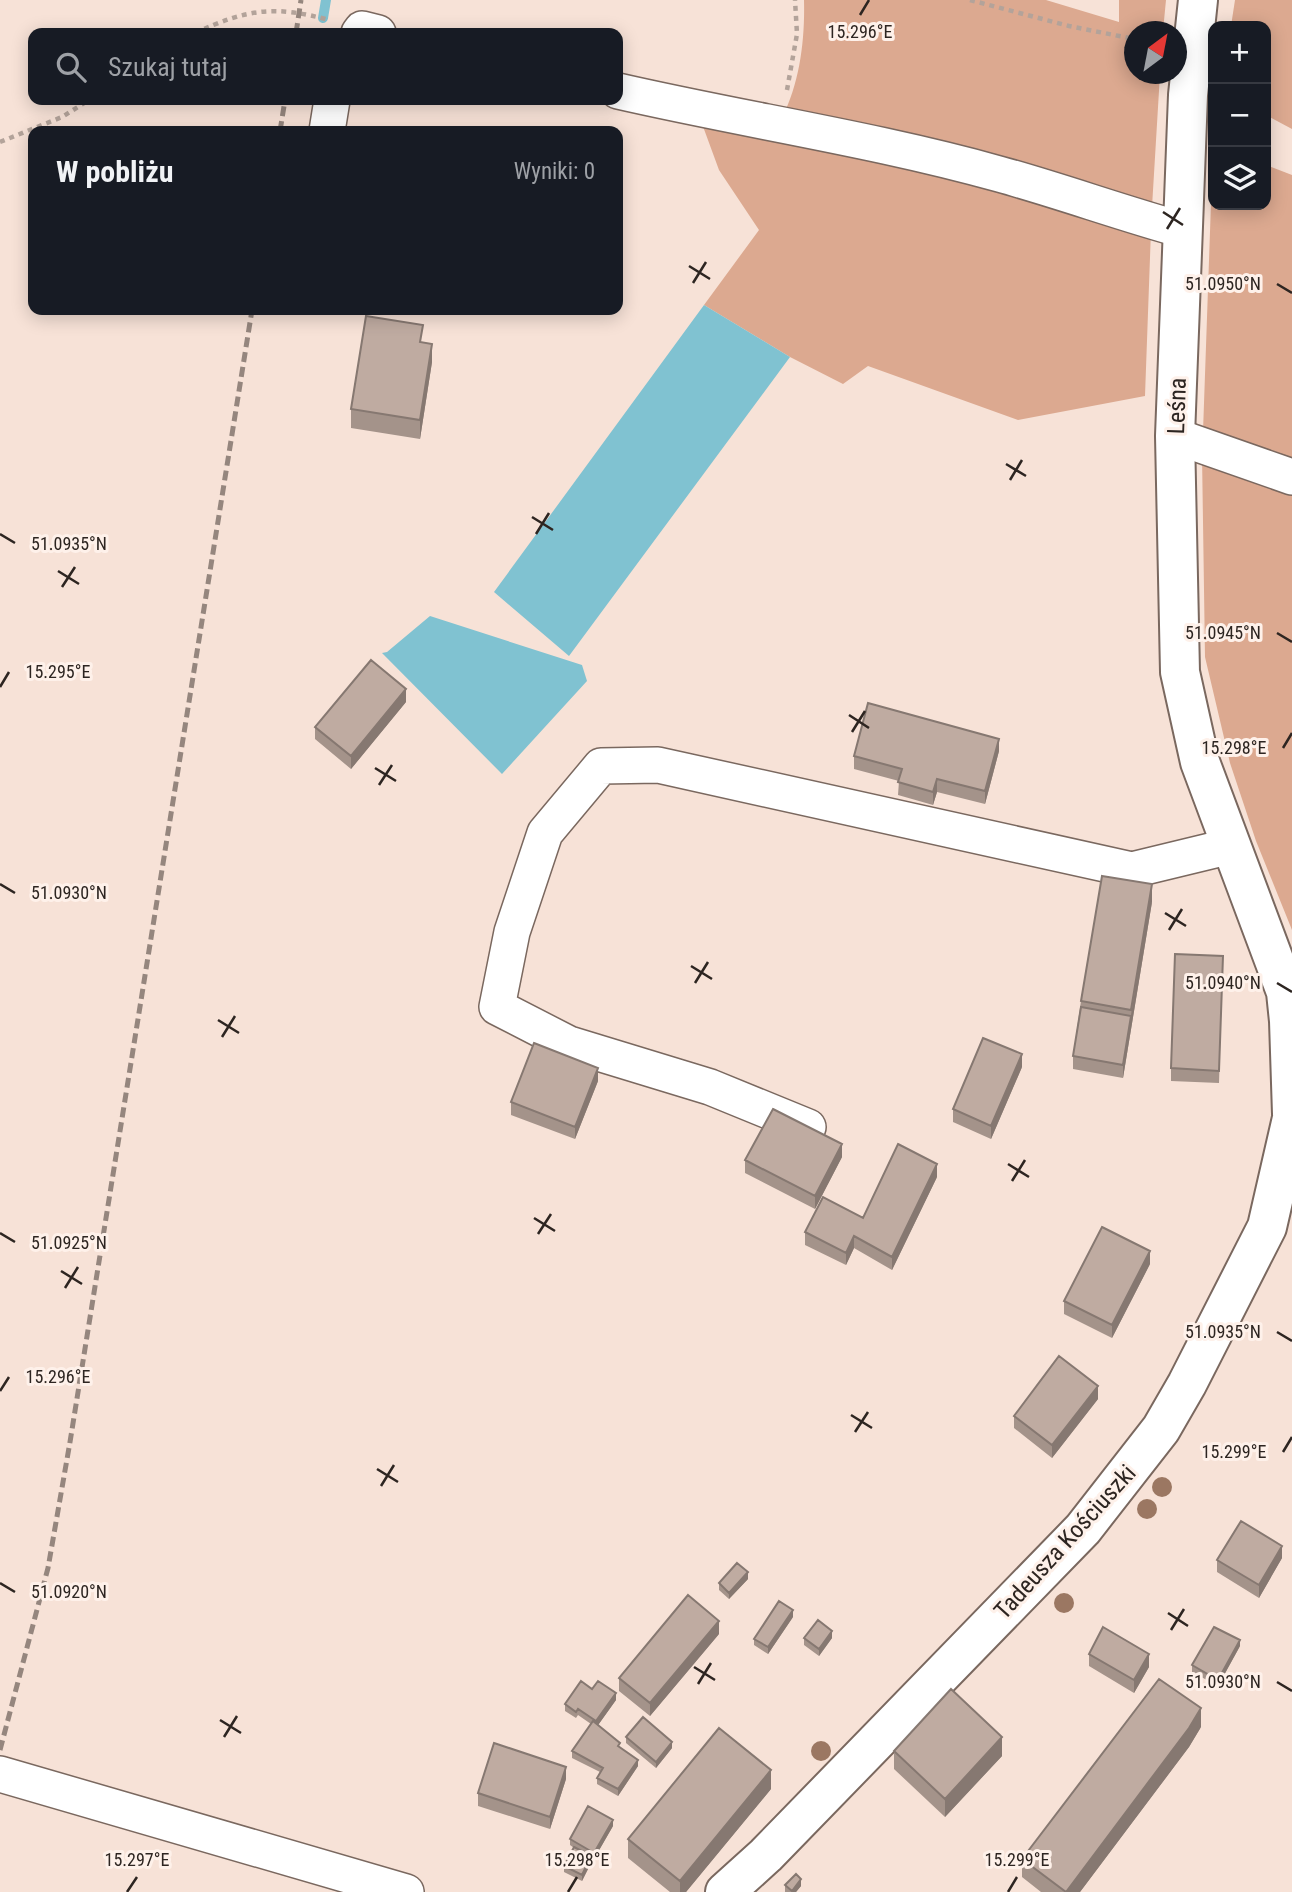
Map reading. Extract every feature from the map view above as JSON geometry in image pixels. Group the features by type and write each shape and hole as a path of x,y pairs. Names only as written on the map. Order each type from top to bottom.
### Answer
{"main road":[{"name":"Leśna","path":"1198,0 1188,95 1175,436 1180,672 1200,762 1216,808"},
{"name":"Tadeusza Kościuszki","path":"725,1892 775,1847 1110,1497 1161,1429 1187,1384 1267,1227 1292,1116 1291,1032 1286,992 1216,808"}],"street":[{"path":"623,92 850,139 998,174 1183,230"},
{"path":"328,126 331,105"},
{"path":"1175,436 1292,477"},
{"path":"808,1127 709,1087 569,1044 497,1007 512,932 545,834 601,766 657,765 1132,870 1231,846"},
{"path":"0,1774 406,1892"}],"path":[{"path":"766,123 786,93 797,34 795,0"},
{"path":"970,0 1069,26 1124,37"},
{"path":"206,28 229,18 272,9 299,12 353,28"},
{"path":"40,126 81,105"},
{"path":"0,142 28,131"}],"shaded area":[{"path":"804,0 1046,0 1119,22 1119,0 1166,0 1164,21 1124,21 1124,84 1159,84 1152,207 782,118 793,90 804,30"},
{"path":"1235,0 1292,0 1292,129 1271,118 1271,21 1232,21"},
{"path":"701,121 853,148 1151,230 1145,396 1018,420 868,366 843,384 790,357 704,305 759,230 719,170"},
{"path":"1271,167 1292,175 1292,465 1203,432 1211,210 1271,210"},
{"path":"1202,454 1292,486 1292,930 1256,841 1230,763 1205,657"}],"water":[{"path":"704,305 790,357 569,656 494,592"},
{"path":"430,616 582,665 587,681 502,774 382,653 387,652"}],"building":[{"path":"366,316 423,325 420,342 432,344 420,420 351,409"},
{"path":"371,660 406,689 351,756 315,727"},
{"path":"868,703 999,739 985,791 937,779 933,792 898,782 902,769 854,756"},
{"path":"1102,876 1152,884 1131,1010 1081,1001"},
{"path":"1175,954 1223,956 1219,1071 1171,1068"},
{"path":"1081,1007 1131,1016 1123,1065 1073,1056"},
{"path":"983,1038 1022,1054 991,1126 953,1109"},
{"path":"534,1043 598,1068 575,1127 511,1102"},
{"path":"773,1109 842,1144 815,1196 745,1160"},
{"path":"898,1144 937,1164 892,1257 854,1236 846,1253 805,1232 823,1197 863,1218"},
{"path":"1102,1227 1150,1251 1112,1325 1064,1301"},
{"path":"1059,1356 1098,1386 1052,1445 1014,1416"},
{"path":"1241,1521 1282,1546 1259,1585 1217,1560"},
{"path":"737,1563 748,1572 729,1593 719,1583"},
{"path":"688,1595 719,1621 650,1703 619,1678"},
{"path":"779,1601 793,1610 768,1647 754,1639"},
{"path":"818,1620 832,1631 819,1649 804,1638"},
{"path":"1103,1627 1149,1654 1134,1680 1089,1654"},
{"path":"1214,1627 1240,1640 1218,1680 1192,1665"},
{"path":"1159,1679 1201,1708 1189,1728 1066,1892 1022,1859"},
{"path":"581,1681 592,1689 598,1681 616,1693 596,1721 565,1704"},
{"path":"951,1689 1002,1737 945,1799 894,1751"},
{"path":"643,1717 672,1742 656,1762 626,1737"},
{"path":"593,1721 620,1743 618,1746 638,1760 618,1789 597,1778 603,1768 572,1751"},
{"path":"719,1728 771,1770 680,1881 628,1839"},
{"path":"494,1743 566,1767 550,1817 478,1793"},
{"path":"588,1806 613,1820 594,1853 570,1839"},
{"path":"574,1847 591,1856 582,1875 564,1866"},
{"path":"796,1874 801,1879 792,1891 785,1885"}],"waterway":[{"path":"323,18 326,0"}],"railway":[{"path":"297,28 301,0"},
{"path":"281,126 284,105"},
{"path":"0,1750 48,1568 251,315"}]}
